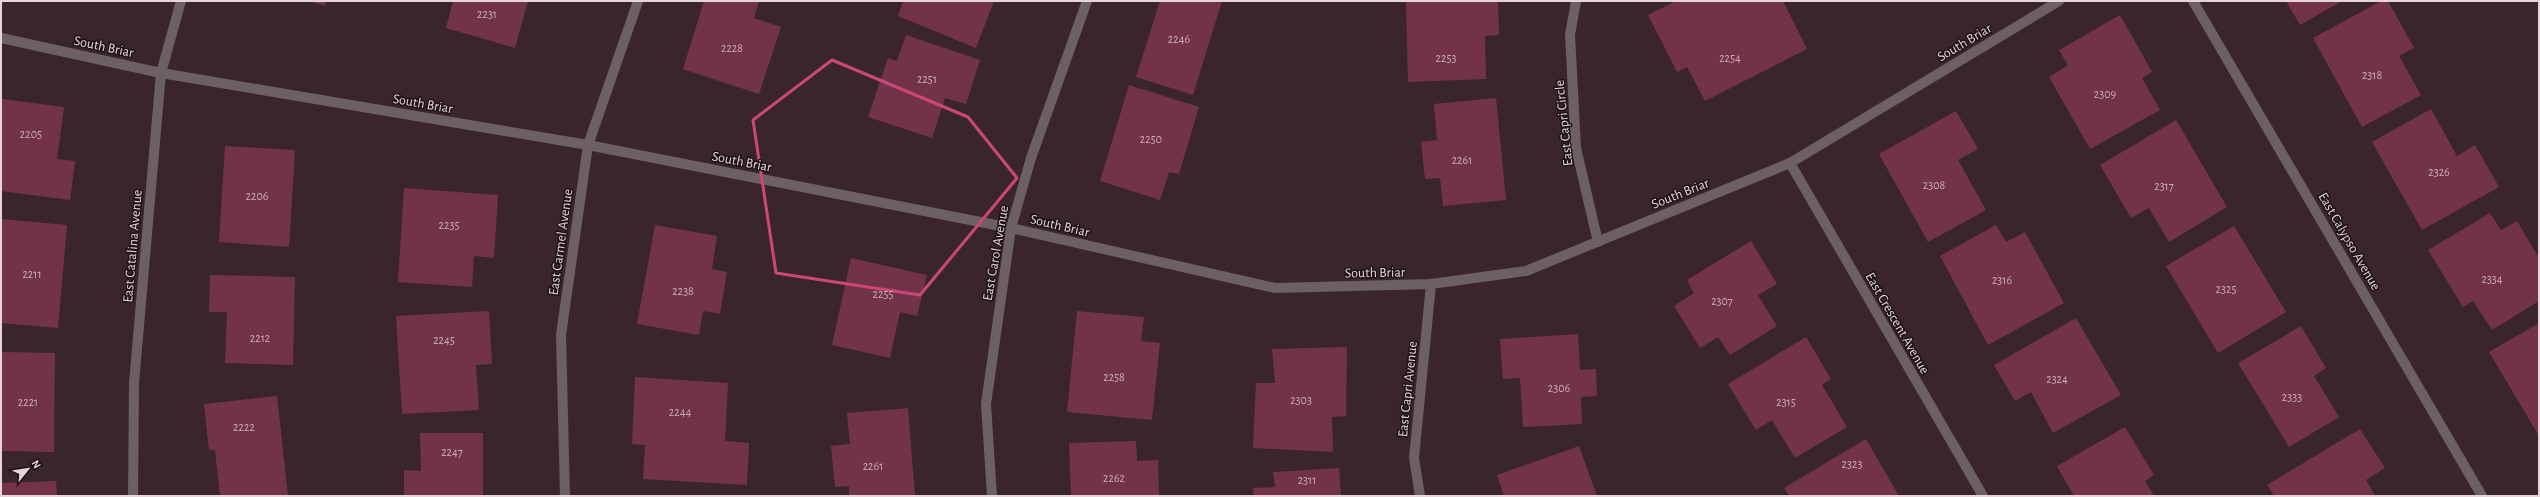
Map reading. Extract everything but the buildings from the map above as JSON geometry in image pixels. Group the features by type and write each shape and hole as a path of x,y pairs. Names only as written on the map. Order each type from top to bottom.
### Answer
{"street":[{"name":"East Catalina Avenue","path":"133,496 134,383 161,73 181,1"},
{"name":"East Carmel Avenue","path":"565,496 561,335 588,145 638,1"},
{"name":"East Carol Avenue","path":"992,496 986,404 1011,228 1031,158 1088,1"},
{"name":"East Capri Circle","path":"1576,1 1570,35 1576,148 1598,242"},
{"name":"South Briar","path":"1,38 161,73 588,145 1011,228 1275,288 1431,284 1526,271 1790,164 2059,1"},
{"name":"East Calypso Avenue","path":"2193,1 2482,496"},
{"name":"East Crescent Avenue","path":"1790,164 1983,496"},
{"name":"East Capri Avenue","path":"1420,496 1414,458 1431,284"}],"highlighted area":[{"path":"832,60 968,117 1017,178 920,295 776,273 753,120"}]}
